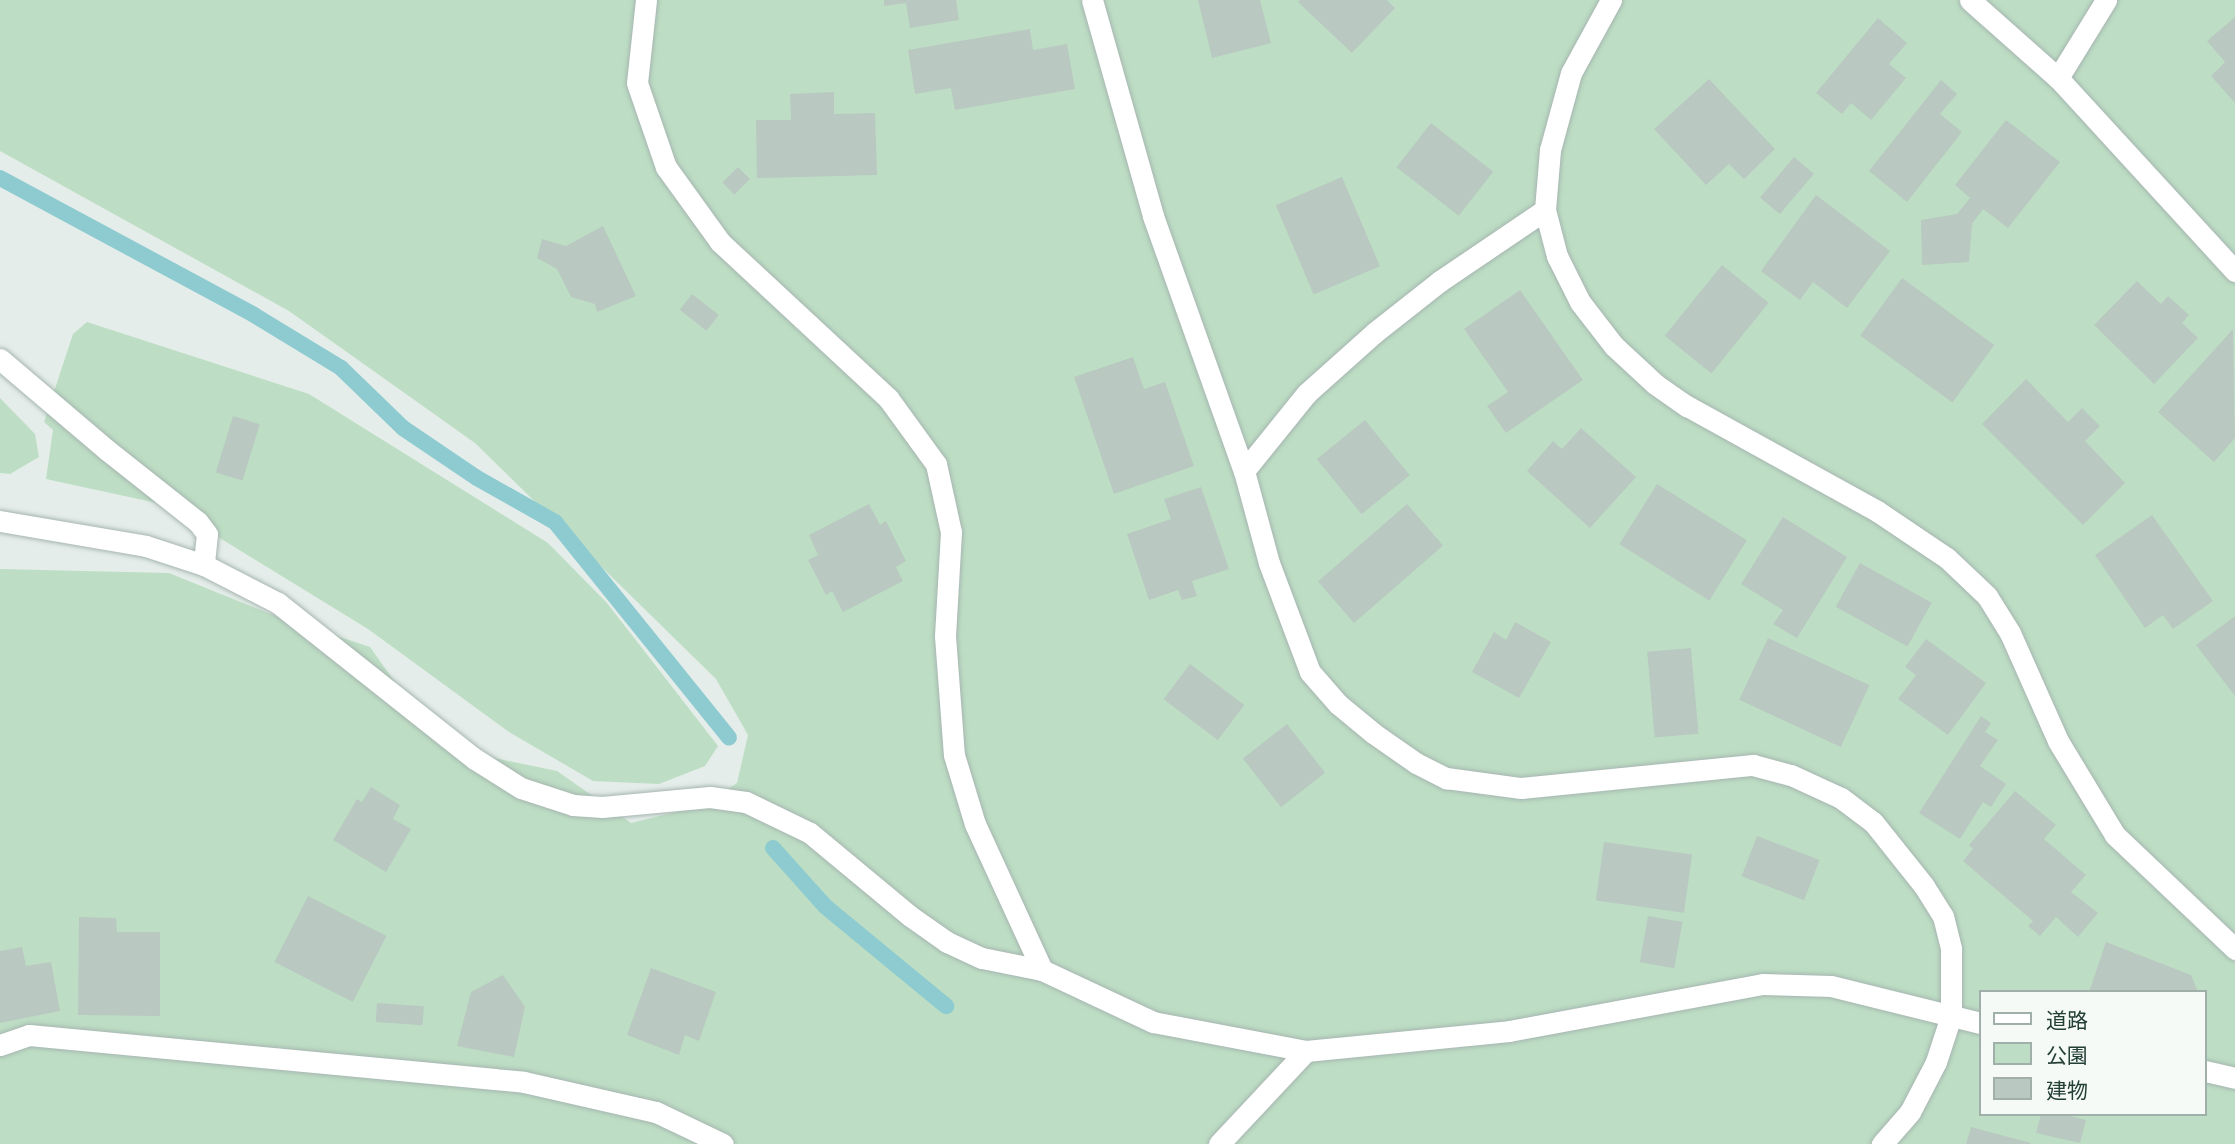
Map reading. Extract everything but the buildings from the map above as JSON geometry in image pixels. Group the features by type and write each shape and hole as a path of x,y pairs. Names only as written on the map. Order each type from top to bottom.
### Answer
{"street":[{"path":"646,0 637,83 666,167 720,242 888,398 936,464 951,532 945,636 954,755 975,824 1042,970"},
{"path":"1092,0 1153,215 1244,471 1269,564 1310,672 1338,704 1373,733 1416,764 1446,778 1485,785 1550,786 1687,769 1753,765 1791,775 1841,798 1873,822 1924,886 1943,916 1951,949 1951,1016 1936,1062 1910,1112 1882,1144"},
{"path":"1611,0 1572,74 1550,149 1545,210 1558,256 1580,302 1614,346 1656,384 1687,406 1877,511 1947,558 1987,596 2010,633 2058,741 2115,835 2235,949"},
{"path":"1970,0 2058,78 2235,271"},
{"path":"2058,78 2106,0"},
{"path":"1244,471 1307,393 1374,333 1440,281 1545,210"},
{"path":"0,359 107,450 198,522 206,534 204,565"},
{"path":"0,521 146,546 204,565 278,603 475,759 521,788 573,805 602,807 710,797 746,802 810,833 910,916 947,942 982,958 1042,970 1153,1022 1306,1051 1509,1031 1763,984 1831,986 1980,1023"},
{"path":"0,1045 29,1035 524,1082 656,1112 723,1144"},
{"path":"1219,1144 1306,1051"},
{"path":"2207,1072 2235,1078"}],"green space":[{"path":"0,0 2235,0 2235,1144 0,1144 0,569 169,573 268,613 370,647 441,747 557,771 631,823 704,805 737,783 748,735 716,679 475,443 289,311 0,151"},
{"path":"87,322 309,394 548,543 607,603 718,746 705,766 659,784 593,781 509,732 368,629 166,505 46,479 53,430 44,422 73,334"},
{"path":"0,398 35,434 39,457 10,474 0,473"}],"waterway":[{"path":"0,178 254,315 341,368 403,428 477,478 555,522 729,738"},
{"path":"773,848 826,907 946,1006"}]}
